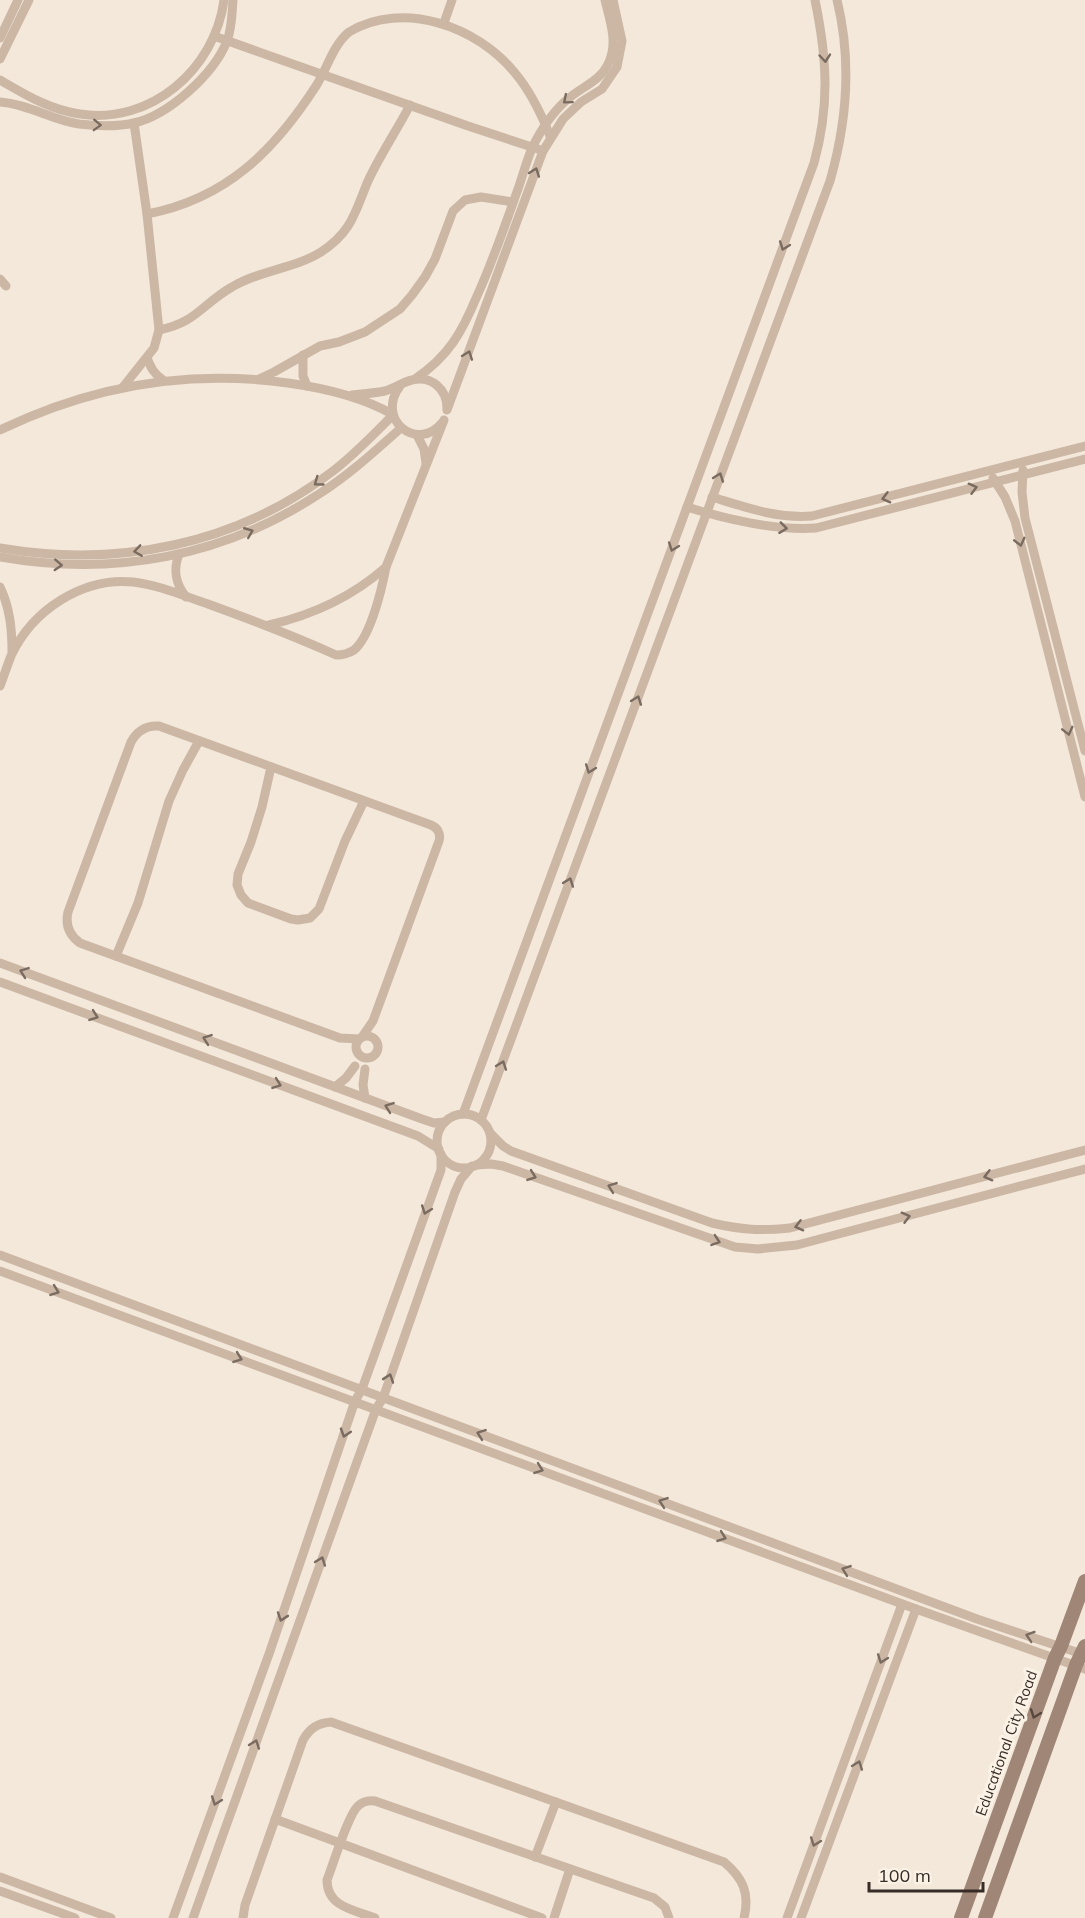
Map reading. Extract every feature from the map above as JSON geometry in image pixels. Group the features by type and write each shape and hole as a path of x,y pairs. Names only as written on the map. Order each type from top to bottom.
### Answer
{"street":[{"path":"0,38 18,0"},
{"path":"0,59 29,0"},
{"path":"0,80 65,116 113,114 128,111 157,100 191,73 200,62 214,36 224,0"},
{"path":"0,102 99,125 134,123 160,112 190,90 215,61 227,40 233,0"},
{"path":"445,20 452,0"},
{"path":"0,686 12,655 29,628 56,603 88,587 117,582 150,585 186,597 268,625 336,655 346,654 359,645 372,618 386,567 444,420 497,262 513,202 533,147 545,123 569,98 598,85 606,68 612,52 613,35 604,0"},
{"path":"347,395 374,393 415,379 437,363 459,335 497,262 550,136 571,110 598,85 613,75 622,50 621,33 613,0"},
{"path":"463,1114 809,179 819,146 825,112 826,76 823,40 815,0"},
{"path":"481,1120 830,182 843,124 846,85 845,46 837,0"},
{"path":"147,214 170,210 190,202 227,182 248,167 295,118 323,74 339,42 362,23 376,16 393,12 425,13 445,20 470,33 502,58 527,88 550,136"},
{"path":"214,36 543,151"},
{"path":"20,105 25,95"},
{"path":"159,330 185,322 197,315 219,295 246,279 303,261 334,242 356,215 368,182 410,105"},
{"path":"123,387 154,348 159,330 147,214 134,123"},
{"path":"512,140 520,149 525,167"},
{"path":"258,379 320,346 339,342 365,332 400,309 425,277 450,219 458,205 465,200 481,197 513,202"},
{"path":"303,355 303,376 307,386"},
{"path":"147,358 151,369 163,380"},
{"path":"0,430 64,403 123,387 163,380 203,378 258,379 347,395 370,403 392,415 401,428 417,435 433,432 444,420"},
{"path":"415,379 423,379 436,384 445,396 447,410"},
{"path":"0,548 77,555 132,552 178,545 232,528 269,512 311,487 337,468 392,415 392,399 399,386"},
{"path":"0,557 82,566 114,564 180,554 229,540 262,527 303,505 343,477 401,428"},
{"path":"417,435 424,449 427,465"},
{"path":"712,497 771,514 792,517 812,516 1085,446"},
{"path":"687,507 705,513 783,528 816,528 1085,459"},
{"path":"1022,462 1025,518 1085,751"},
{"path":"337,468 343,477"},
{"path":"990,470 1005,496 1015,521 1085,797"},
{"path":"180,554 175,571 176,581 186,597"},
{"path":"114,564 117,582"},
{"path":"268,625 303,615 337,601 369,582 386,567"},
{"path":"0,587 11,621 12,655"},
{"path":"365,1098 361,1038 373,1021 440,838 437,829 159,726 139,731 131,742 67,917 68,927 76,940 340,1038 361,1038 369,1036 375,1040"},
{"path":"116,956 146,880 169,801 199,741"},
{"path":"271,767 262,807 238,874 237,885 241,895 248,903 282,916 304,920 310,918 319,909 345,841 364,801"},
{"path":"0,963 428,1121 440,1124 463,1114 471,1115 481,1120 490,1133 511,1151 712,1223 740,1230 761,1231 790,1228 1085,1150"},
{"path":"0,982 418,1136 454,1166 485,1164 503,1166 735,1247 758,1249 797,1245 1085,1169"},
{"path":"335,1087 361,1060 374,1056 378,1051 373,1021"},
{"path":"340,1038 361,1060"},
{"path":"173,1918 269,1654 355,1401 362,1389 441,1170 438,1138 445,1122"},
{"path":"193,1918 455,1192 461,1179 489,1151 490,1133"},
{"path":"1017,1168 1023,1186"},
{"path":"0,1255 977,1619 1058,1652"},
{"path":"0,1271 902,1604 1083,1658 985,1918"},
{"name":"Educational City Road","path":"961,1918 1085,1581"},
{"path":"787,1918 902,1604"},
{"path":"801,1918 916,1609"},
{"path":"243,1918 245,1905 303,1740 314,1726 331,1722 724,1862 736,1872 743,1885 747,1900 744,1918"},
{"path":"375,1918 336,1903 327,1888 327,1880 357,1806 362,1802 375,1801 654,1898 665,1907 669,1918"},
{"path":"535,1857 556,1802"},
{"path":"275,1819 531,1916 542,1918"},
{"path":"554,1918 570,1869"},
{"path":"0,1877 111,1918"},
{"path":"975,1881 996,1889"},
{"path":"0,1891 75,1918"}]}
